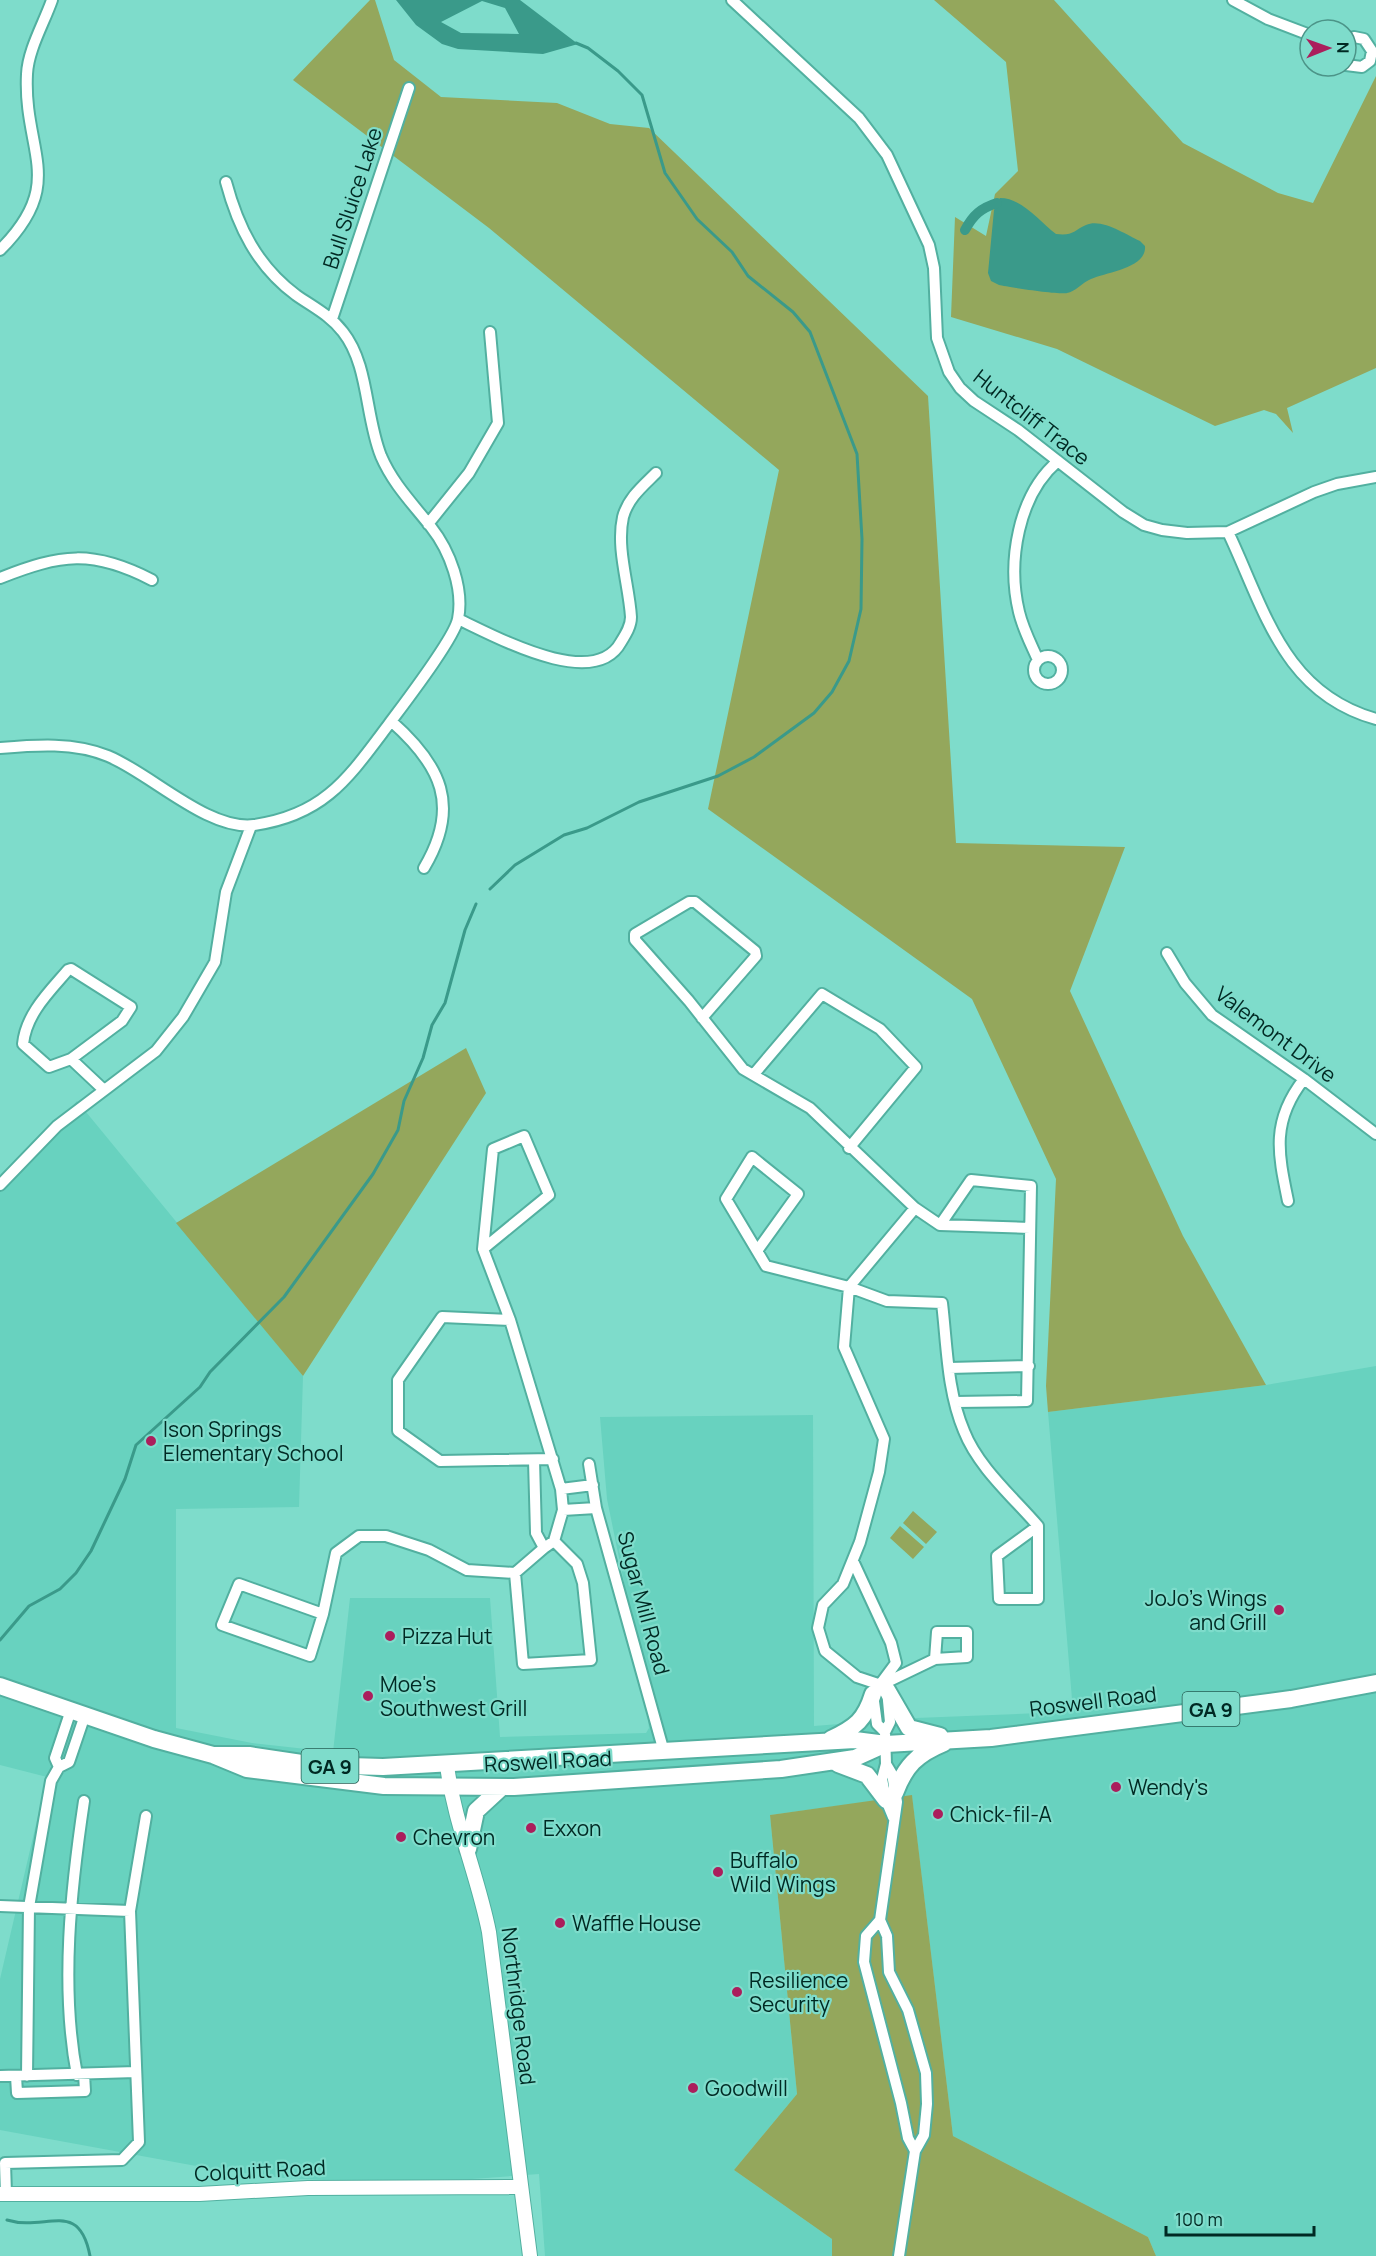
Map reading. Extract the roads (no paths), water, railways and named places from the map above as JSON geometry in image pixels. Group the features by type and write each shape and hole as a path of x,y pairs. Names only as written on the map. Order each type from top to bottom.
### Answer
{"main road":[{"name":"Roswell Road","path":"213,1755 249,1755 338,1766 447,1765 885,1738 992,1738 1282,1700 1376,1683"},
{"name":"Roswell Road","path":"0,1686 213,1755 248,1769 318,1780 384,1786 502,1787 724,1774 855,1758 885,1738"},
{"path":"825,1742 849,1730 867,1715 880,1690 909,1728 953,1739"},
{"path":"831,1762 867,1774 891,1796 903,1772 911,1762 928,1749 953,1739"},
{"path":"468,1849 476,1811 502,1787"}],"street":[{"path":"0,250 25,222 37,191 39,171 27,103 27,72 52,0"},
{"name":"Huntcliff Trace","path":"732,0 872,133 887,155 929,245 934,268 938,338 949,372 974,401 1018,430 1123,513 1144,525 1188,533 1228,532 1314,492 1376,477"},
{"path":"1233,0 1298,30"},
{"path":"1358,38 1364,39 1372,51 1370,61 1362,67 1358,66"},
{"name":"Bull Sluice Lake","path":"332,320 409,88"},
{"path":"0,748 62,746 106,755 204,813 251,826 288,818 325,800 347,779 444,646 458,619 457,583 452,566 428,524 399,488 382,457 370,424 362,373 353,348 332,320 285,286 255,254 234,213 226,182"},
{"path":"428,524 469,473 498,423 490,332"},
{"path":"1038,660 1019,610 1015,584 1015,554 1020,527 1030,499 1046,471 1058,461"},
{"path":"458,619 544,657 588,661 613,653 631,620 621,536 623,518 632,497 656,473"},
{"path":"1228,532 1282,648 1293,666 1330,700 1356,713 1376,718"},
{"path":"0,578 26,568 58,560 87,557 109,561 152,580"},
{"path":"391,721 424,753 435,770 441,789 443,811 441,830 434,851 424,868"},
{"path":"0,1185 57,1126 142,1064 169,1037 215,962 226,892 251,826"},
{"path":"702,1018 756,956 755,951 695,902 689,902 635,934 635,940 743,1069 810,1108 849,1148 915,1208 940,1225 1030,1228"},
{"name":"Valemont Drive","path":"1167,953 1185,983 1212,1015 1305,1079 1376,1134"},
{"path":"71,969 131,1007 122,1021 71,1059 50,1067 24,1044 24,1035 34,1012 71,969"},
{"path":"754,1074 822,994 880,1029 916,1066 849,1148"},
{"path":"71,1059 104,1090"},
{"path":"1288,1201 1279,1157 1279,1132 1288,1104 1305,1079"},
{"path":"323,1614 239,1584 222,1625 310,1656 323,1614 336,1553 359,1536 386,1536 429,1550 467,1570 515,1573 554,1541 563,1509 561,1489 510,1320 483,1249 493,1149 524,1136 549,1195 483,1249"},
{"path":"757,1251 798,1194 752,1157 726,1198 757,1251 766,1266 849,1287 887,1301 939,1301 942,1303 949,1368 955,1402 964,1432 978,1457 1038,1526 1038,1599 999,1599 997,1556 1038,1526"},
{"path":"940,1225 971,1180 1030,1185 1028,1401 955,1402"},
{"path":"899,2256 915,2151 924,2135 927,2104 926,2073 908,2010 889,1971 887,1936 880,1920 893,1817 891,1796 882,1779 886,1764 885,1738 890,1722 880,1690 857,1677 825,1651 818,1628 823,1605 843,1584 853,1562 879,1472 884,1439 844,1347 849,1287 915,1208"},
{"path":"510,1320 442,1317 398,1380 398,1431 440,1461 553,1459"},
{"path":"949,1368 1029,1366"},
{"path":"534,1460 536,1533 544,1548"},
{"name":"Sugar Mill Road","path":"589,1464 596,1508 664,1752"},
{"path":"561,1489 593,1485"},
{"path":"563,1509 596,1508"},
{"path":"515,1573 523,1664 591,1660 583,1583 577,1564 554,1541"},
{"path":"853,1562 891,1643 896,1663 880,1690"},
{"path":"880,1690 935,1659"},
{"path":"78,1713 55,1758 59,1767 51,1781 30,1907 22,2076 17,2093 86,2091 72,2047 69,1910 84,1801"},
{"name":"Northridge Road","path":"447,1765 450,1788 482,1896 489,1932 530,2256"},
{"path":"3,2194 5,2163 122,2160 139,2142 130,1911 146,1816"},
{"path":"0,1906 130,1911"},
{"path":"880,1920 867,1936 864,1962 908,2138 915,2151"},
{"path":"0,2076 136,2072"},
{"name":"Colquitt Road","path":"3,2194 199,2194 312,2188 521,2187"}],"waterway":[{"path":"490,889 515,865 564,835 587,828 639,802 718,776 754,757 814,713 832,692 849,661 861,609 862,539 857,454 810,332 793,312 748,276 732,252 697,219 665,173 642,95 618,71 588,48 576,43"},
{"path":"965,230 978,213 997,203"},
{"path":"0,1640 29,1606 60,1589 76,1573 91,1551 125,1479 136,1445 200,1387 210,1372 284,1297 373,1174 398,1130 404,1101 423,1058 432,1025 445,1003 465,930 476,904"},
{"path":"7,2220 21,2223 69,2222 78,2228 85,2238 90,2256"}],"place":[{"name":"Ison Springs Elementary School","path":"151,1441"},
{"name":"JoJo's Wings and Grill","path":"1279,1610"},
{"name":"Pizza Hut","path":"390,1636"},
{"name":"Moe's Southwest Grill","path":"368,1696"},
{"name":"Wendy's","path":"1116,1787"},
{"name":"Chick-fil-A","path":"938,1814"},
{"name":"Exxon","path":"531,1828"},
{"name":"Chevron","path":"401,1837"},
{"name":"Buffalo Wild Wings","path":"718,1872"},
{"name":"Waffle House","path":"560,1923"},
{"name":"Resilience Security","path":"737,1992"},
{"name":"Goodwill","path":"693,2088"}]}
